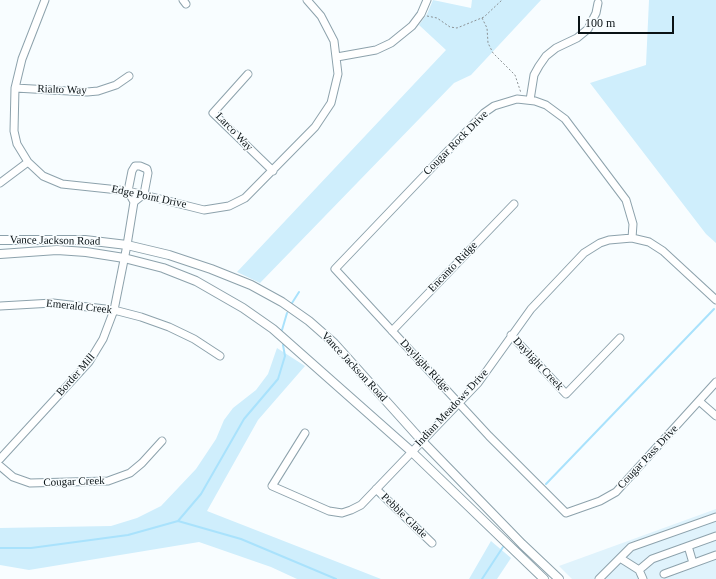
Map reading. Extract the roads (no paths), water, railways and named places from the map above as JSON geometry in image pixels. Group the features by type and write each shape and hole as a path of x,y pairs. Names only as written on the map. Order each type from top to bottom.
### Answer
{"main road":[{"name":"Vance Jackson Road","path":"0,240 85,240 127,246 169,255 211,269 251,285 282,302 309,321 334,343 422,441 522,544 559,579"},
{"name":"Vance Jackson Road","path":"0,254 57,250 86,252 124,258 163,268 196,282 243,308 278,334 412,452 544,579"}],"street":[{"name":"Edge Point Drive","path":"44,0 22,59 15,88 14,131 20,150 28,162 43,176 62,184 128,191 204,210 223,208 245,198 324,116 331,103 338,74 338,57 329,28 307,0"},
{"path":"338,57 371,52 402,36 421,14 427,0"},
{"path":"598,3 596,13 588,29 577,38 556,48 546,56 534,75 526,99 546,105 566,119 620,191 631,214 632,238"},
{"name":"Larco Way","path":"248,74 213,113 273,170"},
{"name":"Rialto Way","path":"15,88 87,92 98,91 116,85 129,76"},
{"name":"Cougar Rock Drive","path":"335,269 484,113 505,102 526,99"},
{"path":"0,183 28,162"},
{"path":"135,166 140,166 147,169 148,173 144,194 134,202 128,191 132,171 135,166"},
{"name":"Border Mill","path":"0,459 89,362 104,339 114,310 134,202"},
{"name":"Encanto Ridge","path":"392,331 514,204"},
{"name":"Indian Meadows Drive","path":"305,433 272,486 329,511 342,513 361,505 458,403 489,368 511,335 531,309 584,254 600,242 632,238 649,242 663,252 716,300"},
{"name":"Daylight Ridge","path":"335,269 458,403 566,513"},
{"name":"Emerald Creek","path":"0,306 53,303 114,310 141,317 169,327 194,339 220,356"},
{"name":"Daylight Creek","path":"511,335 566,394 620,338"},
{"name":"Cougar Pass Drive","path":"566,513 600,501 616,492 716,382"},
{"path":"699,401 716,416"},
{"name":"Cougar Creek","path":"0,466 12,477 30,483 108,481 130,473 142,463 162,441"},
{"name":"Pebble Glade","path":"376,489 432,543"},
{"path":"599,579 631,547 716,517"},
{"path":"639,570 652,559 716,536"},
{"path":"688,546 693,563"},
{"path":"664,574 716,555"},
{"path":"620,558 639,570 643,579"}],"waterway":[{"path":"292,303 299,292"},
{"path":"546,484 714,309"},
{"path":"282,330 287,313"},
{"path":"0,548 31,548 128,535 178,521 201,494 244,419 278,379 285,356 283,345"},
{"path":"178,521 241,539 336,579"},
{"path":"482,579 503,547"}]}
